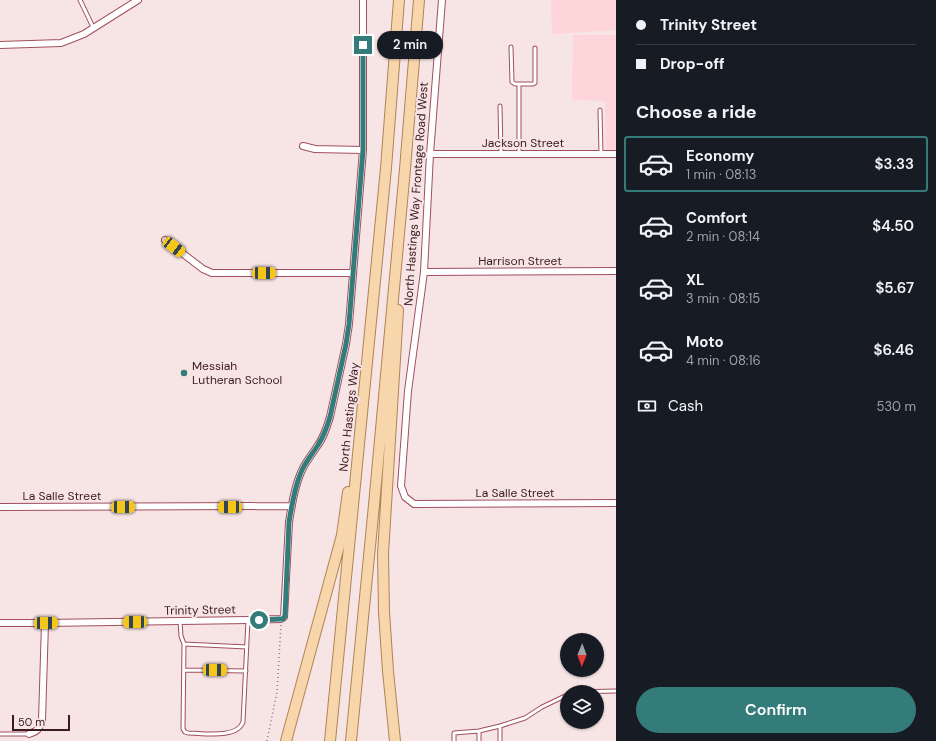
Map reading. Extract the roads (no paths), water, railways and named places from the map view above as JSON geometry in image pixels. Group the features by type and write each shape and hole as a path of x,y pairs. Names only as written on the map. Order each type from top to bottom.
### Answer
{"main road":[{"name":"North Hastings Way","path":"330,741 386,168 399,0"},
{"path":"351,741 405,169 419,0"},
{"path":"395,741 387,664 383,554 405,169"},
{"path":"286,741 342,534 369,342"}],"street":[{"path":"0,44 61,43 84,34 138,0"},
{"path":"292,506 298,478 303,467 319,444 327,429 349,324 363,150 363,0"},
{"name":"North Hastings Way Frontage Road West","path":"414,504 405,497 401,486 408,391 424,272 430,154 442,0"},
{"path":"303,146 315,149 363,150"},
{"name":"Jackson Street","path":"430,154 616,154"},
{"path":"165,240 203,269 212,273 352,273"},
{"name":"Harrison Street","path":"424,272 616,271"},
{"name":"La Salle Street","path":"414,504 616,504"},
{"name":"La Salle Street","path":"0,507 292,506"},
{"name":"Trinity Street","path":"0,623 283,619 285,616 289,522 292,506"},
{"path":"29,734 39,728 42,720 46,623"}],"lane":[{"path":"80,0 94,27"},
{"path":"511,47 512,82 515,84 535,83 535,48"},
{"path":"519,84 519,154"},
{"path":"500,106 501,154"},
{"path":"600,110 601,154"},
{"path":"180,621 181,636 184,644 183,729 188,733 226,734 237,730 242,726 243,722 248,620"},
{"path":"184,644 247,647"},
{"path":"184,670 246,671"},
{"path":"604,691 616,691"},
{"path":"454,741 454,734 479,731 525,718 542,707 560,698"},
{"path":"500,726 500,741"},
{"path":"479,731 479,741"},
{"path":"0,734 29,734"}],"place":[{"name":"Messiah Lutheran School","path":"184,373"}]}
